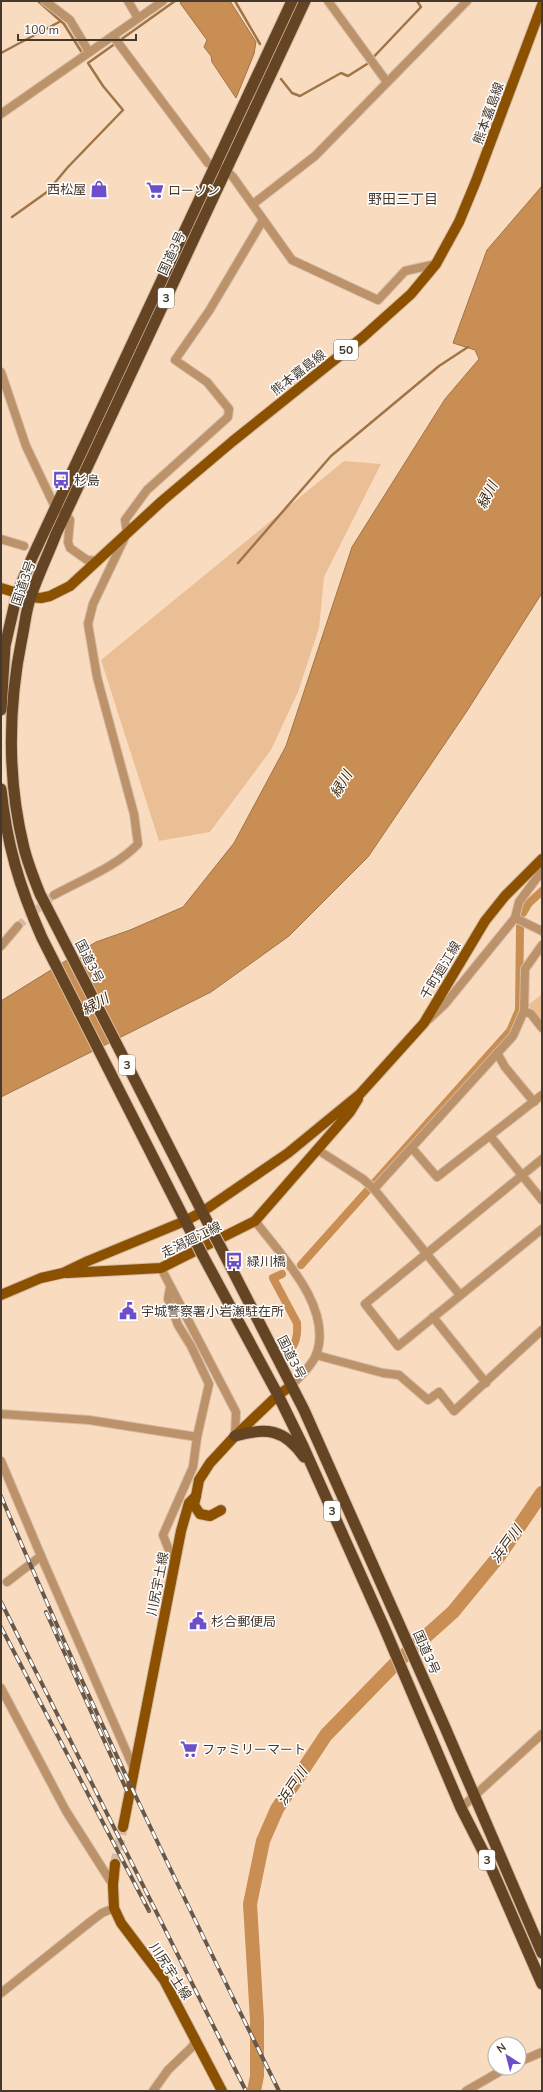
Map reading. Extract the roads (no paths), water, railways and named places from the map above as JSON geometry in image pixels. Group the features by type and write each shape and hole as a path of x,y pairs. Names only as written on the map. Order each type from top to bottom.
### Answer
{"highway":[{"name":"国道3号","path":"292,1 221,168 30,597 19,652 14,691 12,775 24,849 40,894 304,1410 444,1725 474,1798 542,1953"},
{"name":"国道3号","path":"1,710 5,646 17,594 55,507 221,168 305,1"},
{"name":"3","path":"1,789 10,850 24,897 42,938 182,1216 278,1395 384,1627 461,1808 490,1865 542,1984"},
{"path":"235,1436 261,1430 277,1433 288,1439 299,1450 315,1474"}],"main road":[{"name":"熊本嘉島線","path":"1,588 17,594 41,598 50,596 70,586 127,532 233,440 392,313 411,294 436,264 459,222 476,181 542,5"},
{"name":"千町廻江線","path":"200,1208 288,1153 360,1094 424,1023 485,921 505,896 542,859"},
{"name":"千町廻江線","path":"255,1221 350,1112 360,1094"},
{"name":"走潟廻江線","path":"63,1273 200,1208"},
{"name":"走潟廻江線","path":"1,1295 41,1278 63,1273 161,1268 255,1221"},
{"name":"川尻宇土線","path":"123,1827 174,1563 189,1503 196,1496 198,1480 210,1463 235,1436 278,1395 291,1386"},
{"path":"196,1496 194,1505 200,1514 210,1516 221,1510"},
{"name":"川尻宇土線","path":"115,1864 113,1885 114,1908 120,1923 164,1980 222,2091"}],"street":[{"path":"45,1 70,20 89,52"},
{"path":"128,1 138,18"},
{"path":"1,114 163,1"},
{"path":"328,1 386,82"},
{"path":"253,204 315,156 386,82 468,1"},
{"path":"112,36 208,164 221,168 253,204 292,260 378,300 405,271 436,264"},
{"path":"54,895 101,870 131,851 138,844 134,814 97,676 88,624 93,604 127,532 125,520 147,490 228,417 229,409 208,382 175,360 209,312 263,220"},
{"path":"1,372 26,446 55,507 66,514 70,520 68,542 70,548 81,556 97,561"},
{"path":"1,539 24,546"},
{"path":"424,1023 445,1004 514,918 519,902 542,871"},
{"path":"514,918 542,931"},
{"path":"1,946 18,926"},
{"path":"374,1189 513,1036 524,1011 525,969 542,945"},
{"path":"524,1011 531,1014 542,1028"},
{"path":"497,1053 505,1067 534,1102"},
{"path":"412,1148 437,1177 491,1137 542,1095"},
{"path":"491,1137 542,1200"},
{"path":"318,1150 363,1179 374,1189 460,1295"},
{"path":"542,1159 366,1304 398,1346 542,1229"},
{"path":"255,1221 300,1280 315,1307 318,1317 319,1337 316,1355 291,1386"},
{"path":"161,1268 170,1288 236,1412 235,1436"},
{"path":"170,1288 168,1299 178,1325 209,1384 197,1437 193,1467 163,1535 174,1563"},
{"path":"433,1317 486,1383"},
{"path":"316,1355 383,1373 399,1375 428,1400 439,1392 454,1411 542,1330"},
{"path":"1,1414 90,1420 197,1437"},
{"path":"1,1461 40,1556 134,1769"},
{"path":"7,1582 40,1556"},
{"path":"1,1688 66,1811 113,1885"},
{"path":"461,1808 474,1798 542,1734"},
{"path":"1,1993 90,1922 102,1913 114,1908"},
{"path":"153,2091 168,2070 198,2043"},
{"path":"527,2059 542,2052"},
{"path":"466,2091 492,2076"}],"water":[{"path":"183,1 230,1 256,42 254,54 236,98 212,62 211,56 204,47 207,40 180,3"},
{"name":"緑川","path":"542,186 542,593 467,711 368,857 289,936 211,992 1,1097 1,1001 96,942 130,930 183,907 234,843 286,746 352,547 445,399 479,359 475,350 453,343 487,250"}],"waterway":[{"path":"38,1 64,24 84,56"},
{"path":"12,217 47,192 68,167 123,110 103,86 88,63 175,1"},
{"path":"235,1 260,44"},
{"path":"281,79 292,93 300,96 341,73 348,76 367,64 421,7 417,1"},
{"path":"1,53 61,21"},
{"path":"238,563 331,456 439,366 468,347"},
{"path":"523,913 529,903 542,891"},
{"path":"301,1265 510,1031 519,1010 520,927"},
{"path":"282,1274 273,1278 297,1323 296,1340 288,1353"},
{"name":"浜戸川","path":"254,2091 257,2076 257,2020 250,1904 263,1841 277,1809 326,1735 396,1663 453,1612 499,1556 542,1493"}],"tunnel":[{"path":"18,926 54,895"},
{"path":"115,1864 123,1827"}],"railway":[{"path":"1,1496 33,1572 136,1796 279,2091"},
{"path":"1,1602 246,2091"},
{"path":"46,1612 127,1791"},
{"path":"1,1627 149,1911"}],"place":[{"name":"西松屋","path":"99,189"},
{"name":"ローソン","path":"155,190"},
{"name":"杉島","path":"61,480"},
{"name":"緑川橋","path":"234,1261"},
{"name":"宇城警察署小岩瀬駐在所","path":"128,1311"},
{"name":"杉合郵便局","path":"198,1621"},
{"name":"ファミリーマート","path":"189,1749"}],"district":[{"name":"野田三丁目","path":"403,199"}]}
